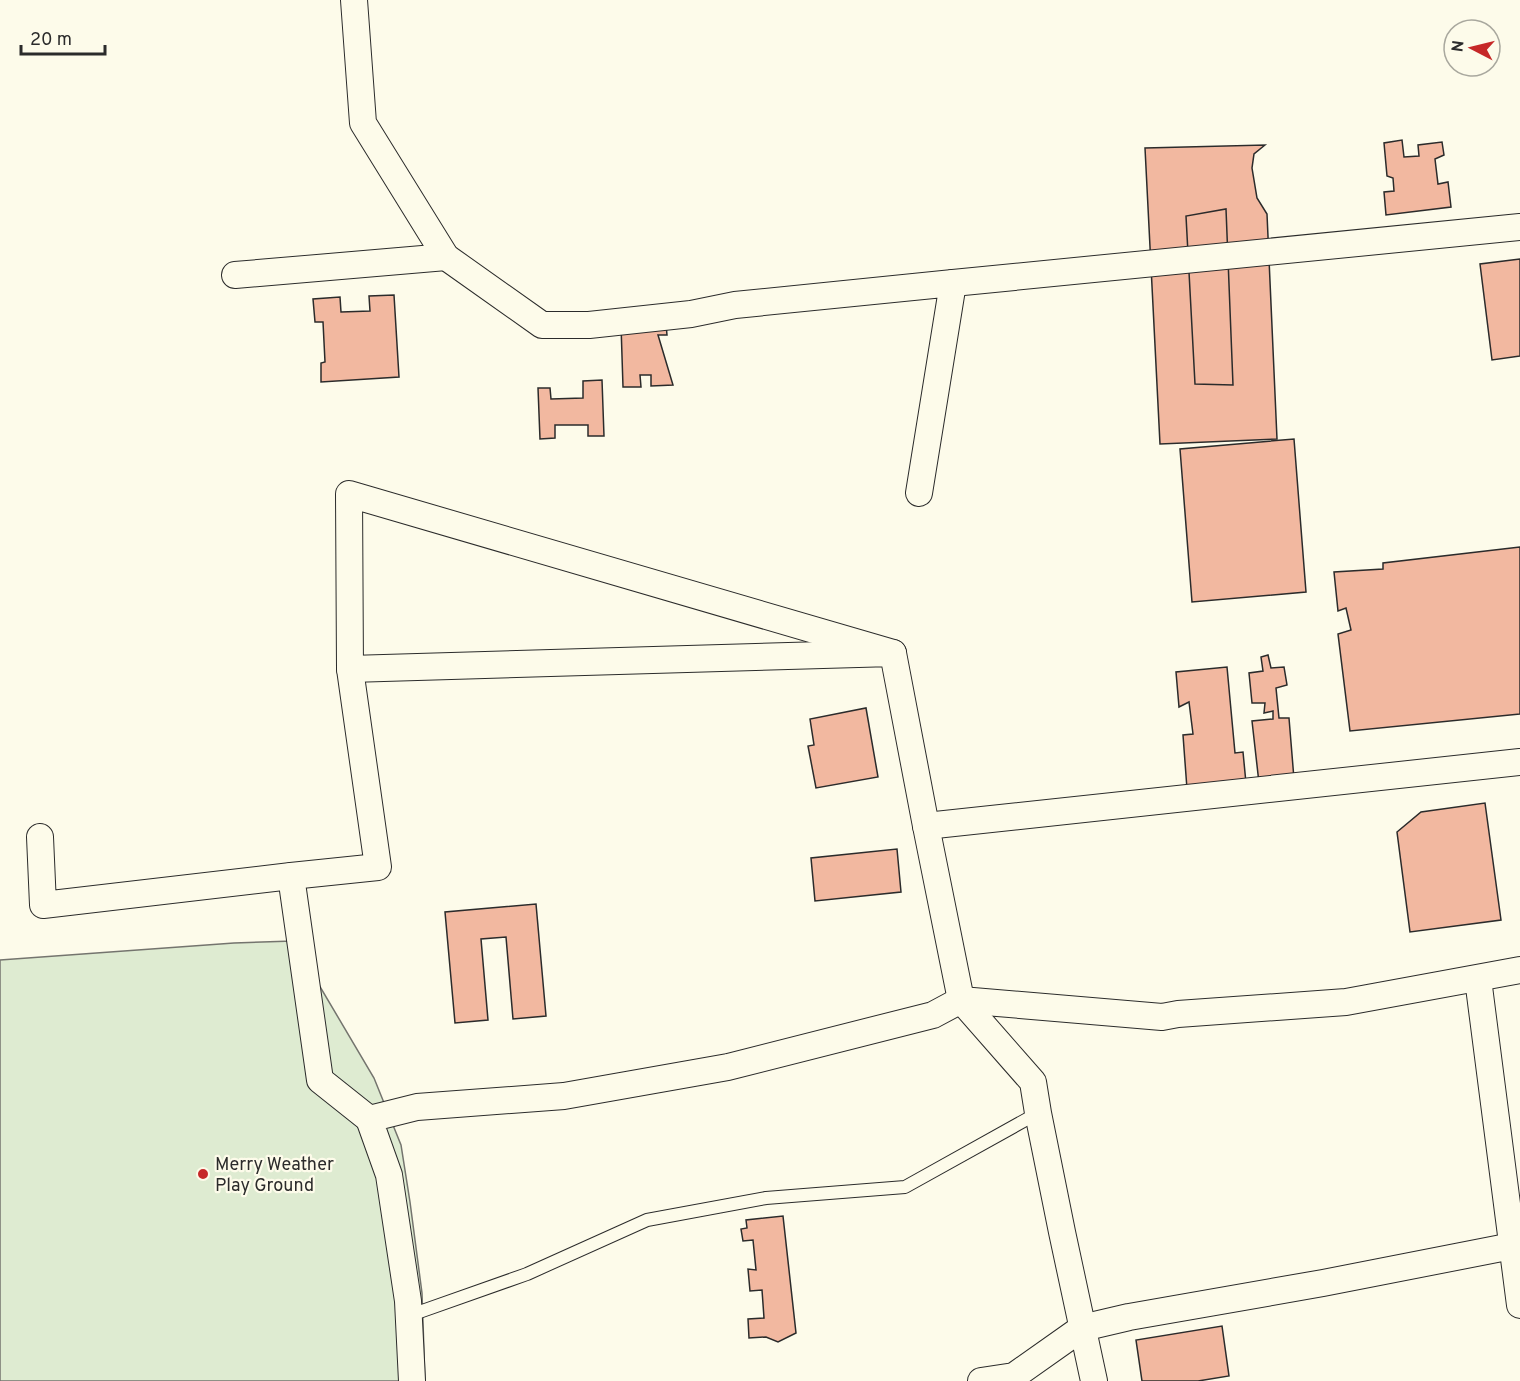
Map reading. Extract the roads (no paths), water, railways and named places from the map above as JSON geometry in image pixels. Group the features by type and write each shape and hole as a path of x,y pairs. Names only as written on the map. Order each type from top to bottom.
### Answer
{"street":[{"path":"354,0 363,123 446,258 542,325 589,325 691,314 735,305 1520,227"},
{"path":"236,275 446,258"},
{"path":"919,493 953,283"},
{"path":"40,837 43,904 378,867 350,669 349,494 893,653"},
{"path":"350,669 893,653"},
{"path":"893,653 961,1000 1033,1082 1094,1381"},
{"path":"926,826 1520,762"},
{"path":"291,876 320,1080 369,1119 389,1175 408,1301 412,1381"},
{"path":"369,1119 417,1107 564,1096 728,1067 933,1015 961,1000 1162,1017 1346,1002 1520,970"},
{"path":"1478,979 1520,1305"},
{"path":"981,1381 1014,1376 1082,1328 1129,1317 1323,1283 1512,1246"}],"lane":[{"path":"408,1316 527,1274 647,1220 766,1198 905,1187 1038,1113"}],"place":[{"name":"Merry Weather Play Ground","path":"203,1174"}]}
